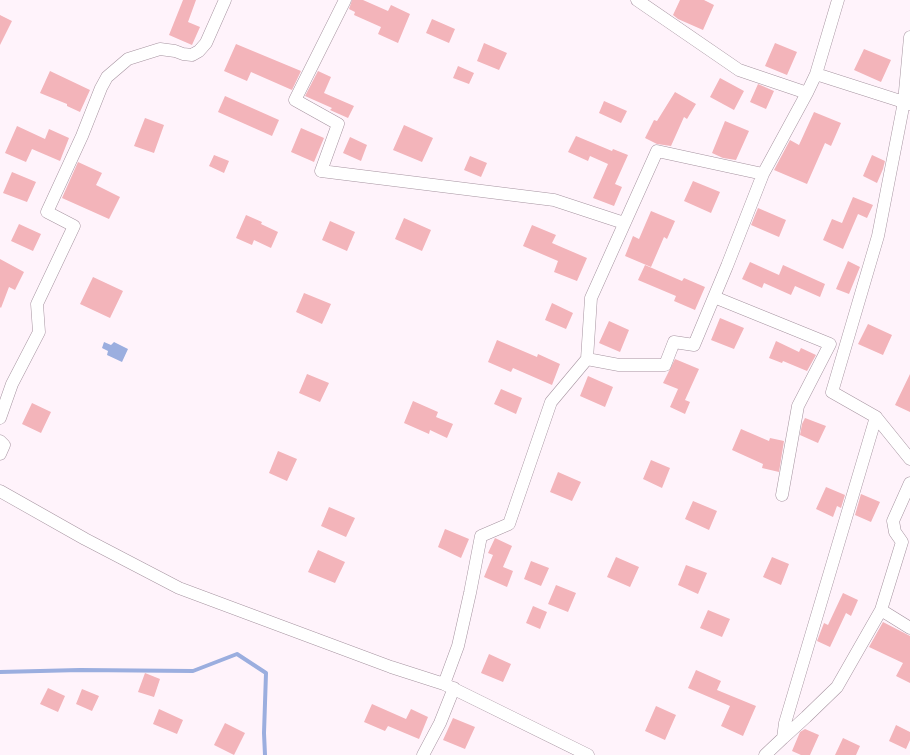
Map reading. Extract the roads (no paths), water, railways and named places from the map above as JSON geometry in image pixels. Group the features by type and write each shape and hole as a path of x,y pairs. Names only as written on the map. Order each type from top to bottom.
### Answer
{"street":[{"path":"0,418 12,384 39,332 37,304 74,226 47,212 82,136 101,88 107,77 128,59 160,49 188,54 199,51 206,43 225,0"},
{"path":"345,0 295,100 338,124 321,171 554,200 624,223"},
{"path":"637,0 739,70 808,93"},
{"path":"587,359 619,365 665,365 674,342 694,345 763,174 808,93 816,74 838,0"},
{"path":"910,38 907,103 878,236 832,392 876,417 910,459"},
{"path":"816,74 907,103"},
{"path":"424,755 440,723 470,593 481,536 509,524 551,402 587,359 591,298 657,151 763,174"},
{"path":"714,297 830,344 798,406 782,495"},
{"path":"783,738 785,723 876,417"},
{"path":"0,441 4,445 0,454"},
{"path":"765,755 811,713 836,687 882,610 902,542 895,532 893,521 910,484"},
{"path":"0,491 85,539 179,588 391,667 449,686 588,755"},
{"path":"882,610 910,628"}],"water":[{"path":"104,342 111,345 114,342 128,349 122,362 107,355 108,351 102,348"}],"waterway":[{"path":"0,672 80,670 193,671 237,654 266,673 264,733 265,755"}]}
